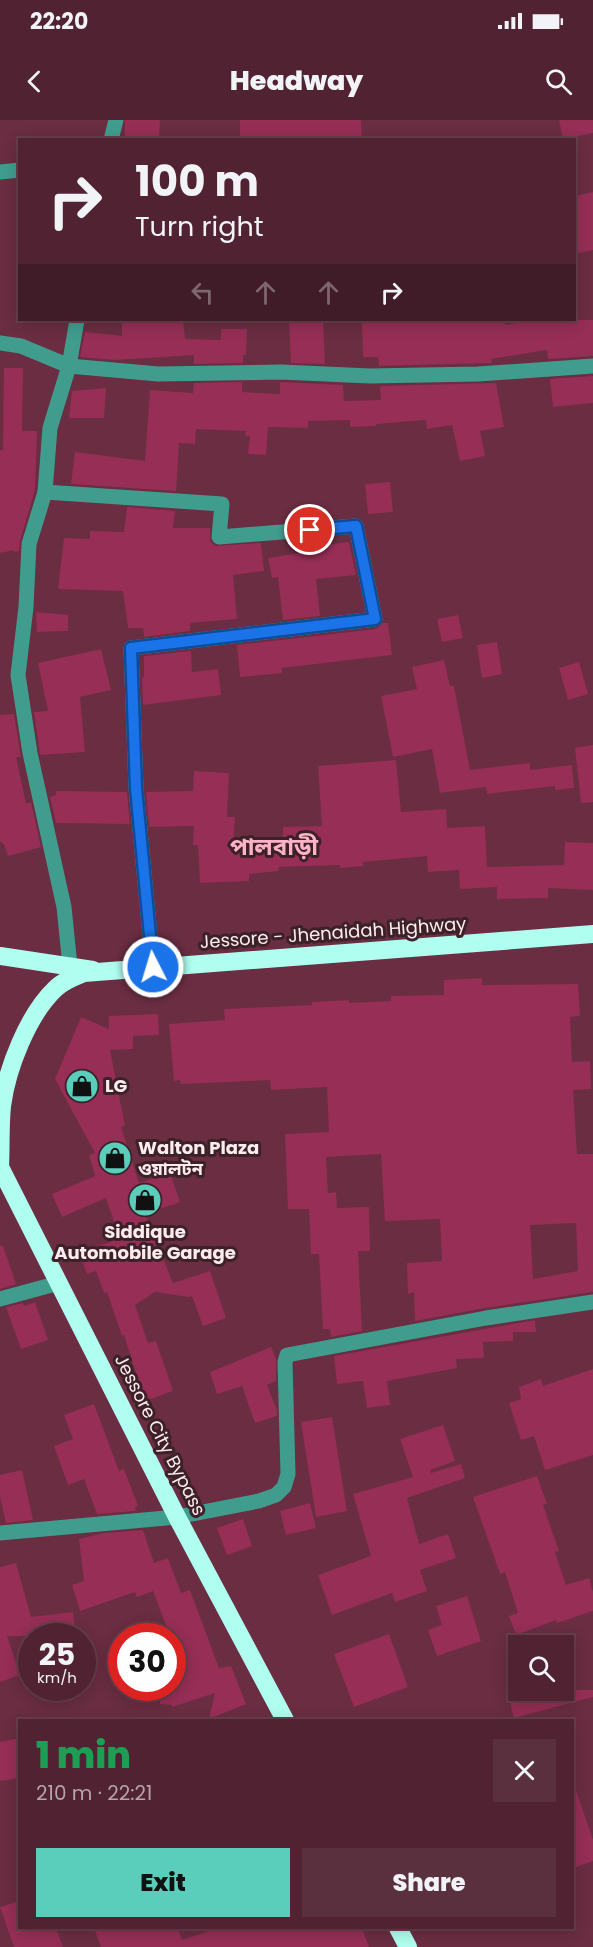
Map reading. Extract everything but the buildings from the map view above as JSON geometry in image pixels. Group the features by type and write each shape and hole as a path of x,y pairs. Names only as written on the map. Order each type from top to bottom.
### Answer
{"highway":[{"name":"Jessore - Jhenaidah Highway","path":"0,1167 2,1107 5,1089 18,1050 38,1009 57,987 84,973 593,934"},
{"path":"0,956 97,971"},
{"name":"Jessore City Bypass","path":"0,1167 177,1517 284,1719"},
{"path":"399,1929 408,1947"}],"street":[{"path":"112,138 116,120"},
{"path":"0,172 18,170"},
{"path":"70,966 64,907 30,753 18,675 26,607 29,544 45,492 50,428 69,366 77,321"},
{"path":"0,343 21,346 69,366 158,374 281,372 370,376 478,374 593,366"},
{"path":"45,492 222,504 219,537 356,526 375,619 131,648 136,788 153,967"},
{"path":"0,1299 60,1283"},
{"path":"0,1533 177,1517 259,1501 276,1495 284,1486 288,1474 285,1362 287,1355 486,1318 593,1302"}],"place":[{"name":"LG","path":"82,1086"},
{"name":"Walton Plaza ওয়ালটন","path":"115,1158"},
{"name":"Siddique Automobile Garage","path":"145,1200"}],"district":[{"name":"পালবাড়ী","path":"274,847"}],"route":[{"path":"153,967 136,788 131,648 375,619 356,526 310,530"}]}
